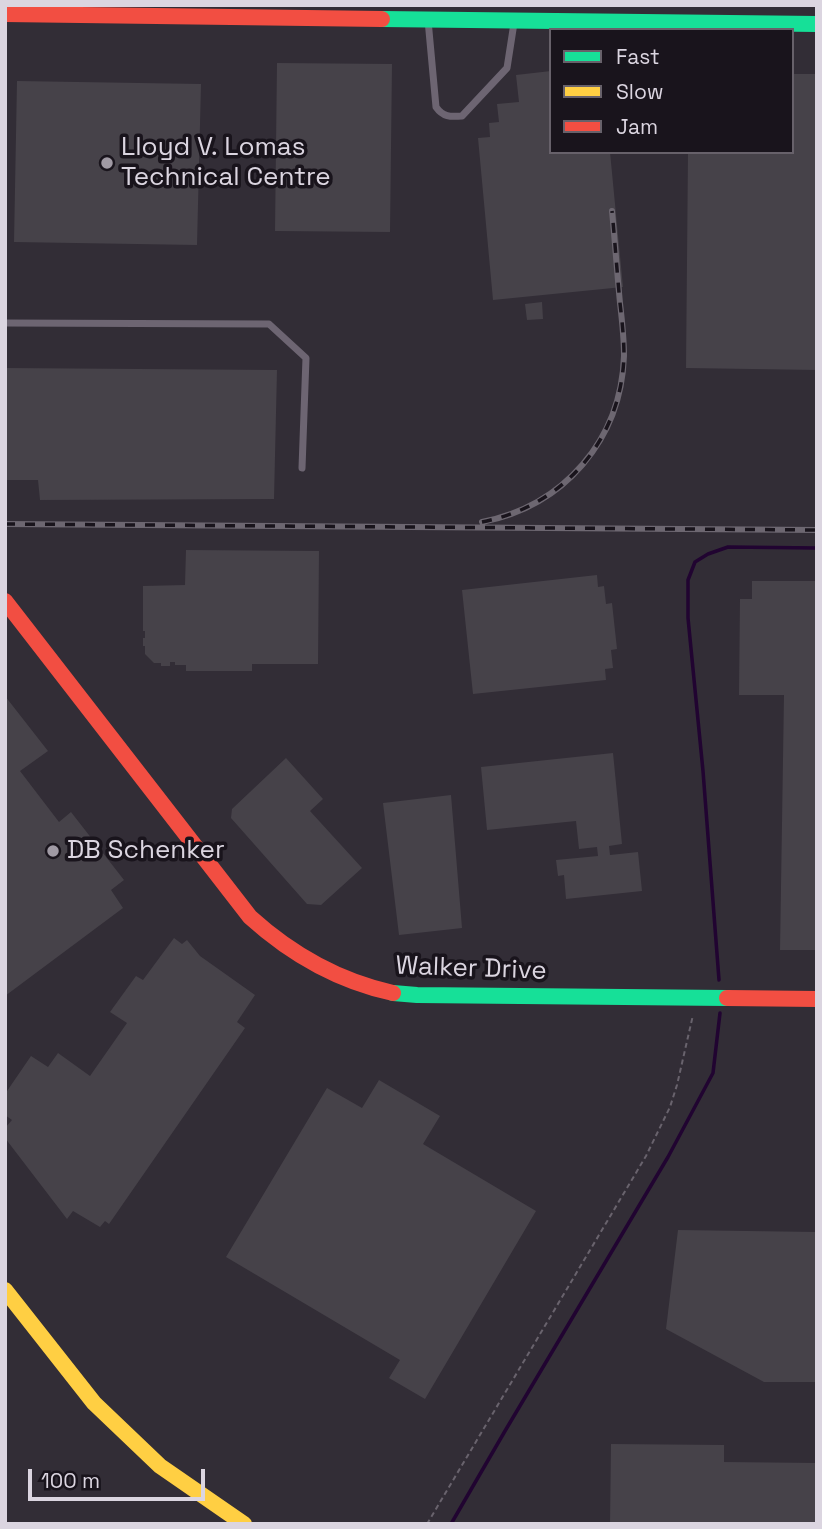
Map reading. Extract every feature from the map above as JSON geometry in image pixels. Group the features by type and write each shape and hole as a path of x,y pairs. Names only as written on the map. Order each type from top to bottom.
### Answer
{"main road":[{"path":"5,14 344,12 428,19 817,24"},
{"name":"Walker Drive","path":"5,601 250,918 284,947 315,966 336,976 395,994 817,999"},
{"path":"5,1290 94,1403 160,1466 244,1524"}],"lane":[{"path":"428,19 436,107 447,117 462,117 507,68 514,20"},
{"path":"5,323 269,324 306,358 302,468"}],"path":[{"path":"427,1524 656,1137 677,1085 697,996"}],"building":[{"path":"277,63 392,64 390,232 275,231"},
{"path":"549,71 549,154 610,154 623,287 493,300 478,138 490,137 489,123 499,122 497,104 519,102 516,75"},
{"path":"794,74 817,74 817,370 686,368 688,154 794,154"},
{"name":"Lloyd V. Lomas Technical Centre","path":"17,81 201,84 197,245 14,242"},
{"path":"542,302 543,319 527,320 525,304"},
{"path":"5,368 277,370 274,499 40,500 38,480 5,480"},
{"path":"186,550 319,551 318,664 252,664 252,671 186,671 186,665 175,665 175,662 170,662 170,666 154,663 145,654 143,646 143,586 185,585"},
{"path":"597,575 598,587 604,586 606,604 612,603 617,649 611,650 613,668 605,669 606,680 473,694 462,590"},
{"path":"752,581 817,581 817,950 780,950 784,695 739,695 740,599 752,599"},
{"name":"DB Schenker","path":"5,696 48,751 20,771 59,822 71,812 124,880 111,890 123,908 5,996"},
{"path":"613,753 622,844 609,846 610,855 638,852 642,891 566,899 564,875 558,876 556,860 598,856 597,847 579,849 576,821 487,830 481,767"},
{"path":"286,758 323,799 310,811 362,868 321,905 307,904 231,818 232,809"},
{"path":"451,795 462,928 399,935 383,803"},
{"path":"174,938 182,944 187,940 200,956 255,995 237,1022 245,1028 109,1224 105,1221 100,1227 73,1211 67,1219 5,1138 5,1128 12,1120 5,1115 5,1094 31,1056 48,1067 58,1053 90,1076 127,1023 110,1012 136,976 143,980"},
{"path":"379,1080 440,1116 423,1144 536,1211 425,1399 389,1378 400,1360 226,1257 327,1088 362,1108"},
{"path":"678,1230 817,1232 817,1382 764,1382 666,1329"},
{"path":"611,1444 724,1445 724,1462 817,1463 817,1524 610,1524"}],"waterway":[{"path":"719,980 688,618 688,580 695,562 728,547 817,548"},
{"path":"451,1524 668,1157 713,1073 720,1013"}],"railway":[{"path":"482,522 512,514 562,485 583,464 612,415 620,387 624,356 612,211"},
{"path":"5,524 817,530"}],"traffic: fast":[{"path":"382,19 817,24"},
{"path":"393,993 727,998"}],"traffic: slow":[{"path":"5,1290 94,1403 160,1466 244,1524"}],"traffic: jam":[{"path":"5,14 382,19"},
{"path":"5,601 250,917 282,943 317,965 353,981 393,993"},
{"path":"727,998 817,999"}],"place":[{"name":"Lloyd V. Lomas Technical Centre","path":"107,163"},
{"name":"DB Schenker","path":"53,851"}]}
